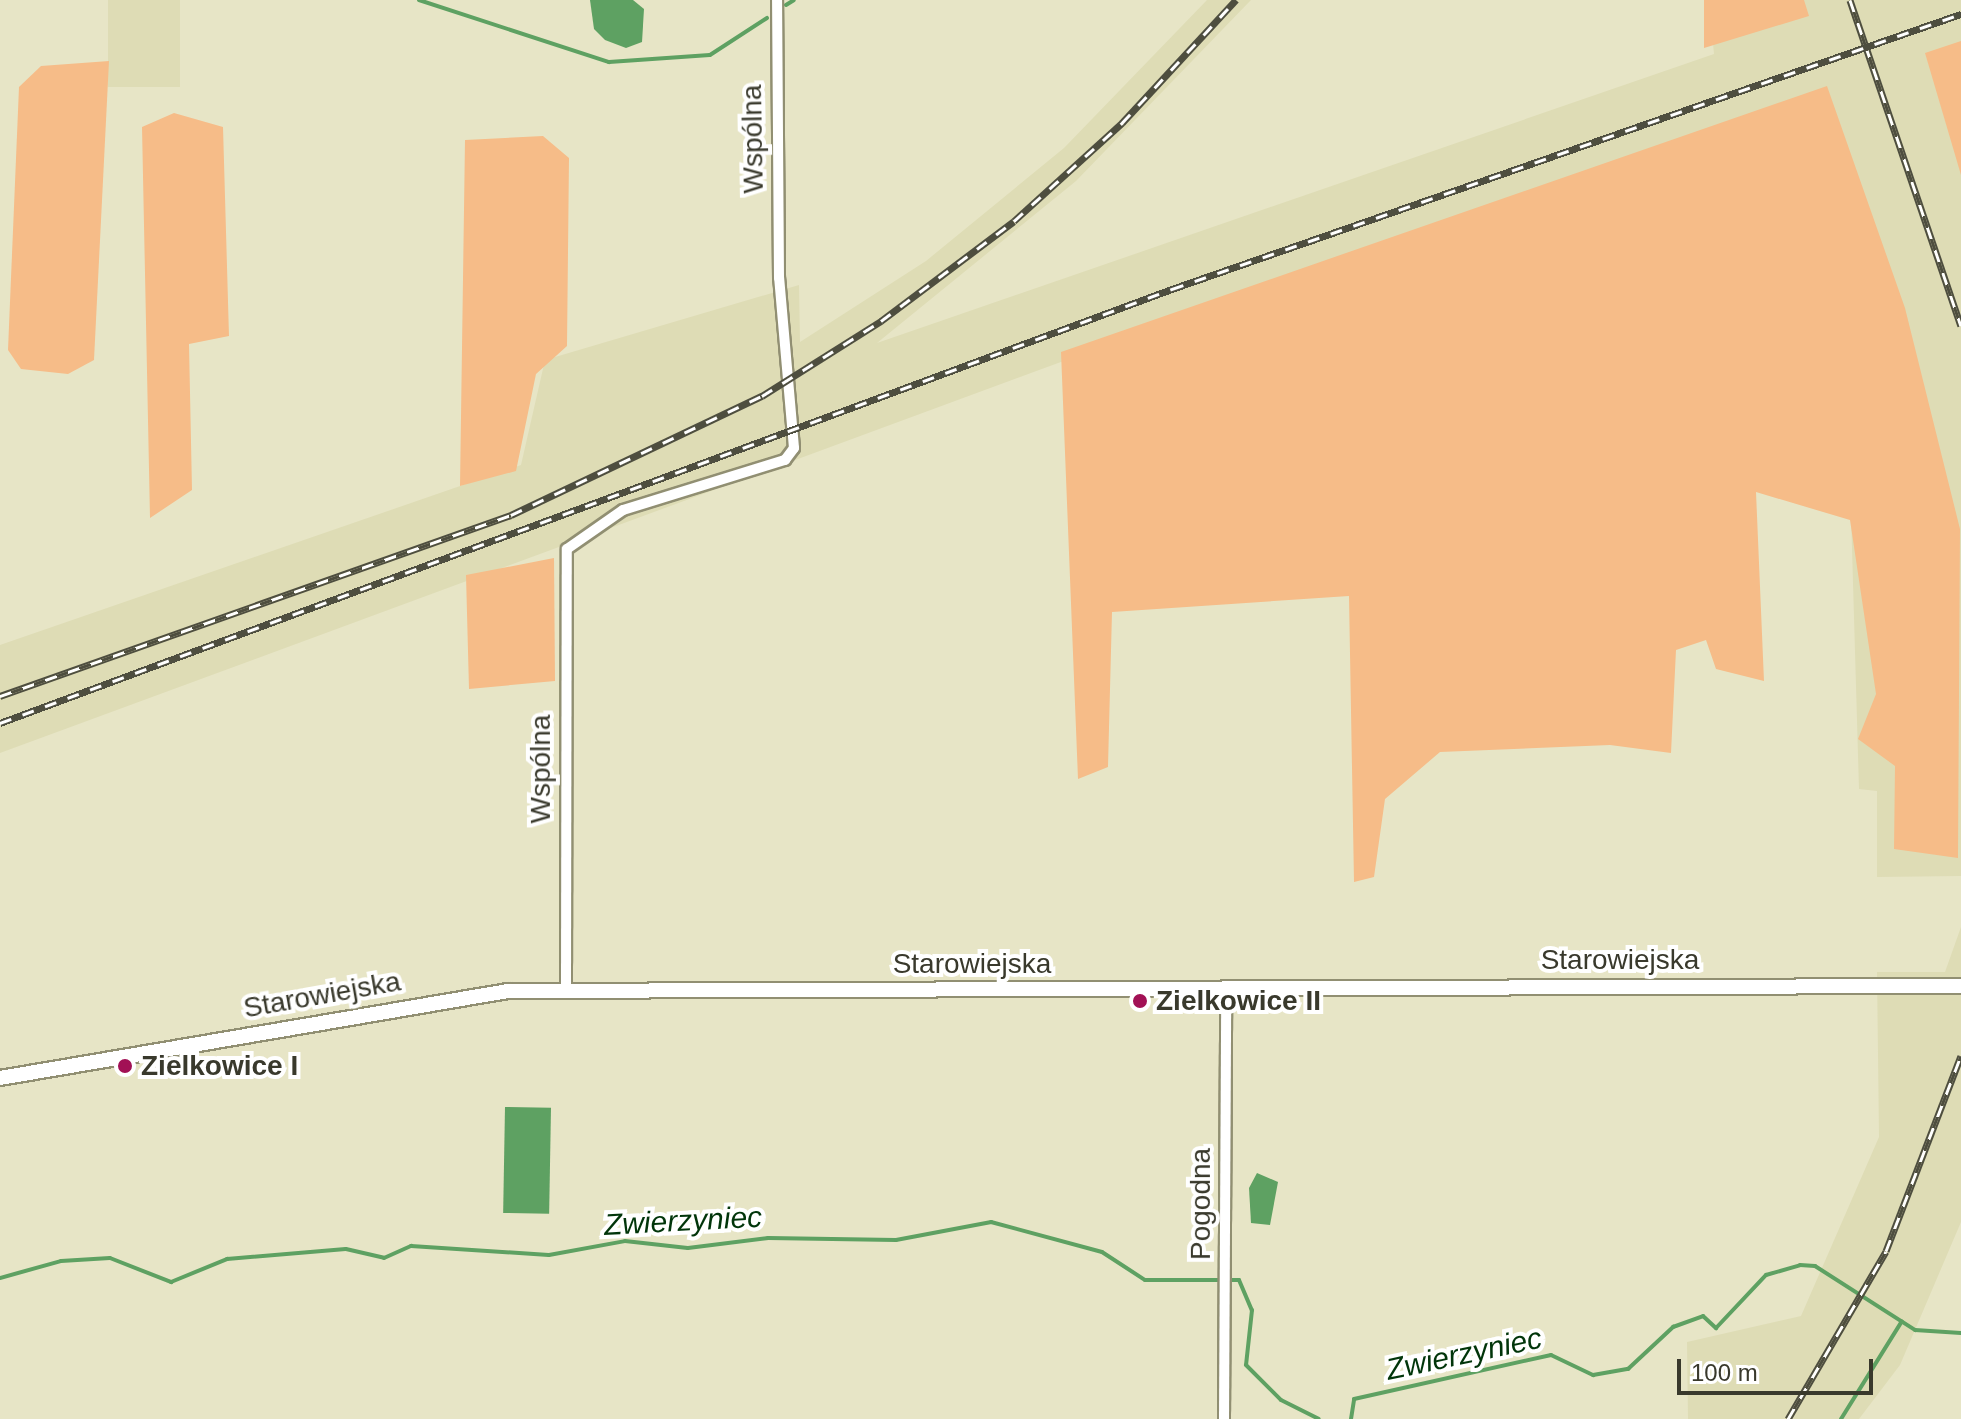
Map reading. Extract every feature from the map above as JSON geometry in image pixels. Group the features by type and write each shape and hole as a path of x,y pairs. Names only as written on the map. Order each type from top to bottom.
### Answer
{"street":[{"name":"Wspólna","path":"566,989 567,549 623,510 785,460 793,451 779,278 777,0"},
{"name":"Starowiejska","path":"0,1078 448,999 566,989 1956,986"},
{"name":"Pogodna","path":"1224,1419 1226,989"}],"shaded area":[{"path":"108,0 180,0 180,87 108,87"},
{"path":"590,0 633,0 644,9 642,42 626,48 605,40 594,29"},
{"path":"1207,0 1251,0 1076,181 877,343 1714,54 1709,0 1961,0 1961,876 1877,877 1877,791 1859,789 1851,514 1880,510 1118,341 0,753 0,645 521,465 545,360 799,285 800,342 926,261 1064,148"},
{"path":"1704,0 1804,0 1809,16 1704,48"},
{"path":"1961,41 1961,175 1925,53"},
{"path":"109,61 94,360 68,374 21,369 8,350 19,87 41,66"},
{"path":"1827,86 1905,308 1960,529 1958,858 1894,849 1895,766 1858,739 1876,694 1850,520 1756,492 1764,681 1716,669 1706,640 1676,650 1671,753 1610,745 1440,752 1385,799 1374,877 1354,882 1349,596 1112,612 1108,767 1078,779 1061,352"},
{"path":"174,113 223,127 229,336 189,344 192,490 150,518 142,127"},
{"path":"543,136 569,158 567,346 536,374 516,471 460,486 465,140"},
{"path":"554,558 555,681 469,689 466,575"},
{"path":"1961,927 1961,1222 1900,1365 1859,1419 1688,1419 1687,1342 1801,1316 1879,1137 1877,972 1945,972"},
{"path":"505,1107 551,1108 549,1214 503,1213"},
{"path":"1257,1173 1278,1182 1270,1225 1251,1223 1249,1188"}],"waterway":[{"path":"419,0 609,62 710,55 767,18"},
{"path":"786,5 794,0"},
{"name":"Zwierzyniec","path":"0,1278 61,1261 110,1258 171,1282 227,1259 346,1249 384,1258 411,1246 549,1255 625,1241 688,1248 768,1238 896,1240 991,1222 1102,1252 1145,1280 1239,1280 1252,1310 1246,1365 1281,1400 1319,1419"},
{"name":"Zwierzyniec","path":"1351,1419 1354,1399 1551,1355 1593,1375 1628,1369 1673,1327 1703,1316 1716,1328 1766,1275 1800,1265 1815,1266 1915,1330 1961,1333"},
{"path":"1841,1419 1902,1321"}],"railway":[{"path":"0,696 511,515 762,396 881,321 1014,221 1122,123 1236,0"},
{"path":"1850,0 1961,326"},
{"path":"0,723 1172,289 1961,14"},
{"path":"1788,1419 1886,1251 1961,1056"}],"place":[{"name":"Zielkowice II","path":"1140,1001"},
{"name":"Zielkowice I","path":"125,1066"}]}
